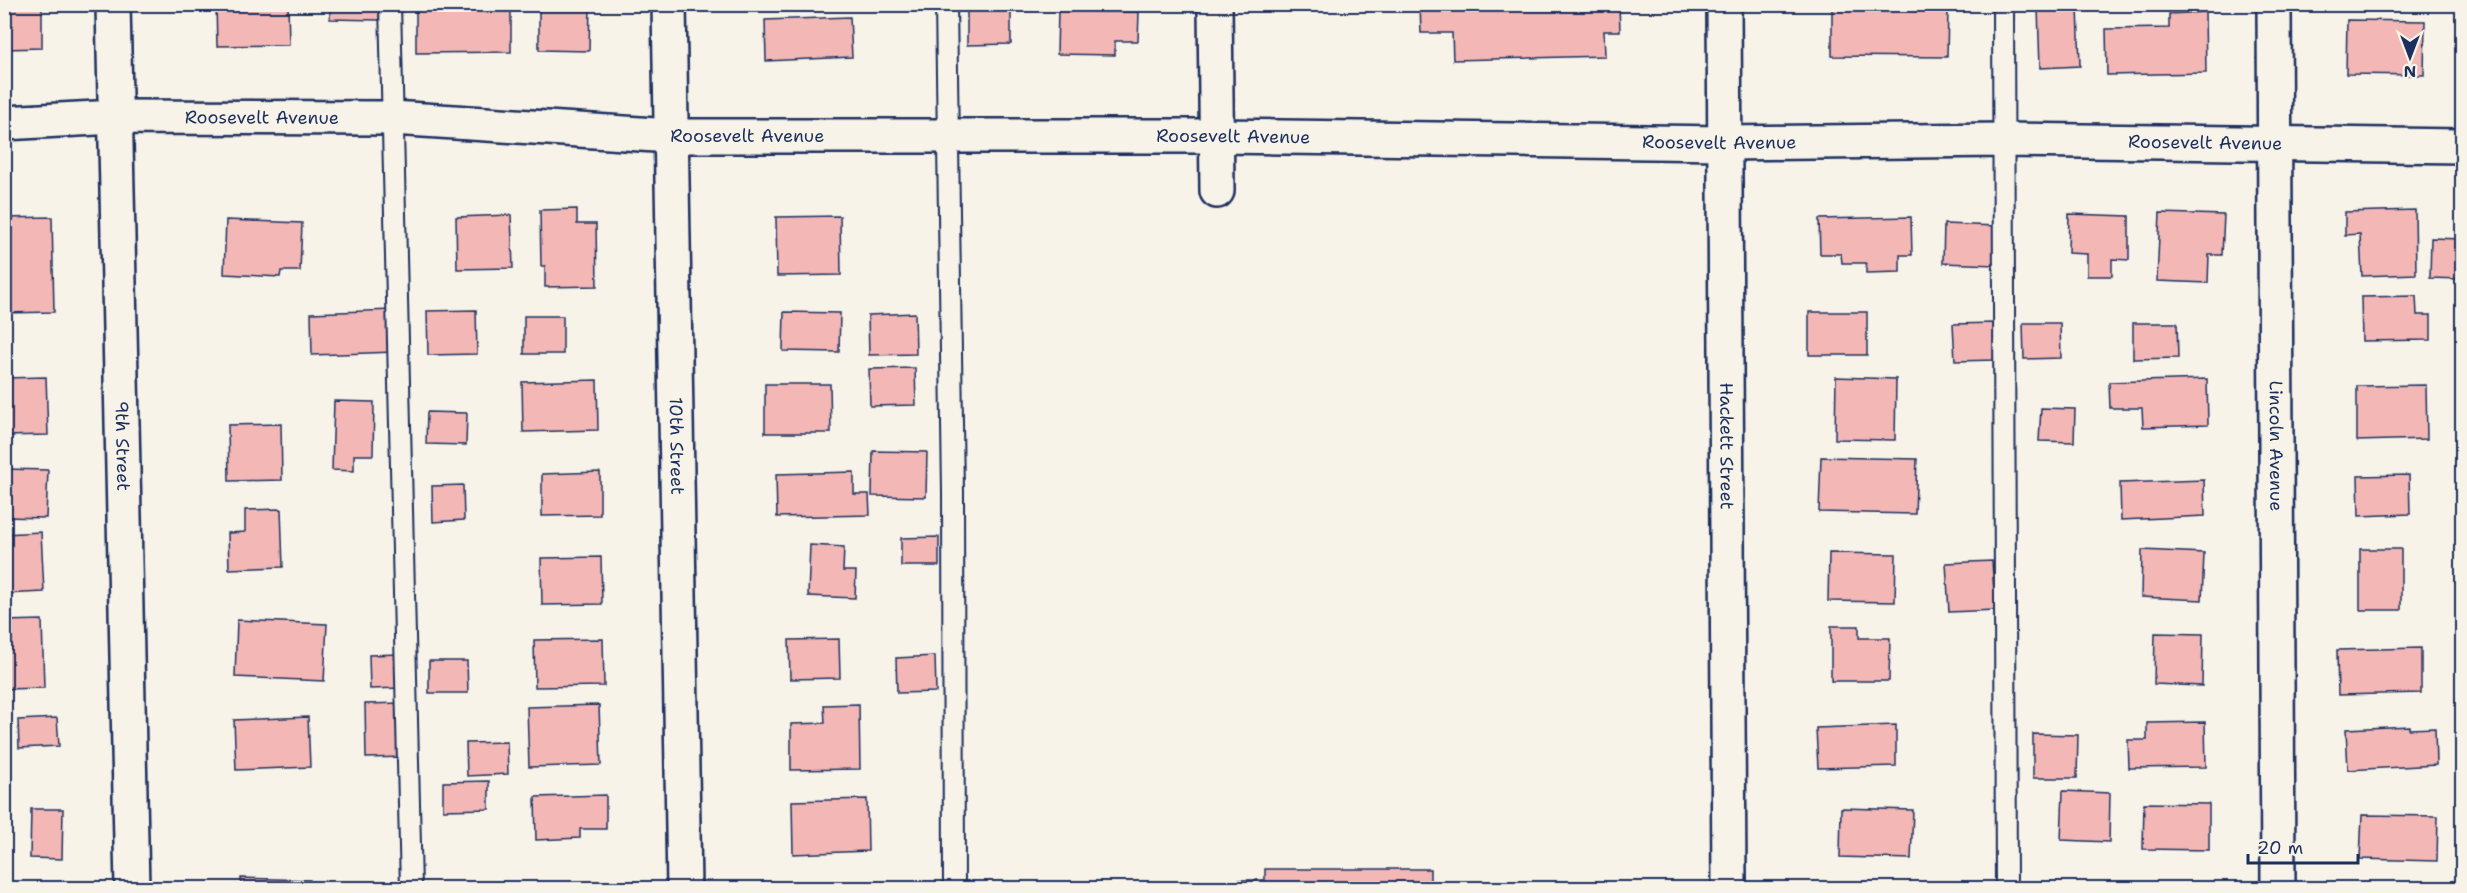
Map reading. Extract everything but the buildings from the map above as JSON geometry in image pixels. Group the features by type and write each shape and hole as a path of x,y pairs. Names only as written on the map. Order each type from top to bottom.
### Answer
{"street":[{"name":"9th Street","path":"113,4 132,888"},
{"name":"10th Street","path":"669,4 684,888"},
{"path":"1215,4 1217,191"},
{"name":"Hackett Street","path":"1724,4 1729,888"},
{"name":"Lincoln Avenue","path":"2274,4 2278,888"},
{"name":"Roosevelt Avenue","path":"4,123 115,117 392,118 671,135 1216,136 1725,143 2004,140 2463,146"}],"lane":[{"path":"390,4 411,888"},
{"path":"946,4 950,134 954,888"},
{"path":"2003,4 2006,888"}]}
